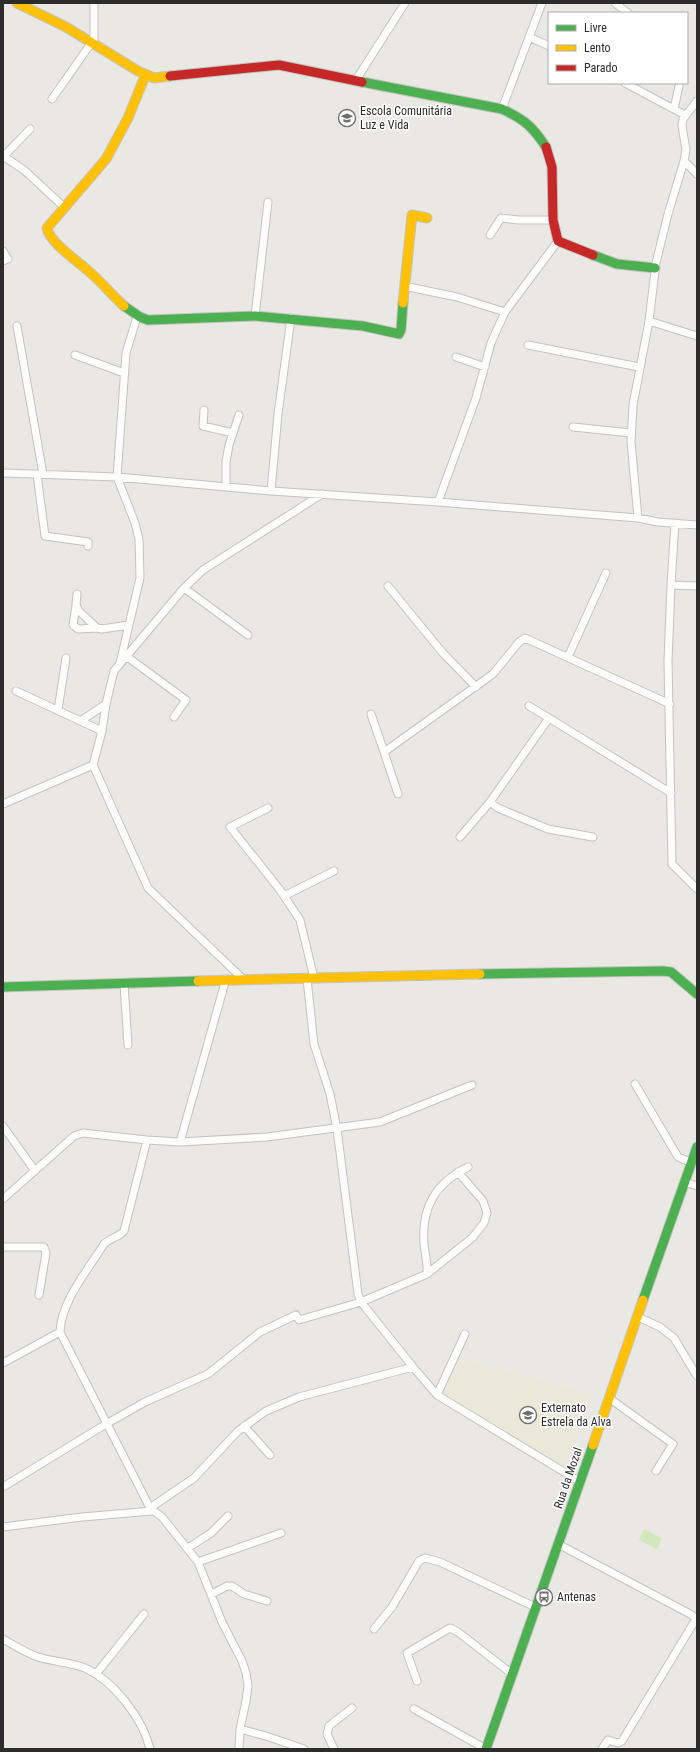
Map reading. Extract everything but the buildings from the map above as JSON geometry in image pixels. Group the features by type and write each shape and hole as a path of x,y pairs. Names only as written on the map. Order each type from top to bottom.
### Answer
{"street":[{"path":"17,3 93,42 109,55 145,76 154,78 279,65 444,99 502,108 519,117 534,129 546,147 552,167 553,220 558,241"},
{"path":"52,100 93,42 94,3"},
{"path":"356,80 405,3"},
{"path":"502,108 542,3"},
{"path":"614,3 627,12"},
{"path":"529,37 548,46"},
{"path":"145,76 128,118 106,159 47,228 48,233 69,256 90,273 137,317 148,320 255,316 291,318 363,326 399,334 401,330 404,286 412,215 426,218"},
{"path":"627,84 685,114"},
{"path":"674,109 679,86"},
{"path":"638,518 631,433 632,405 649,321 655,268 686,150 682,119 697,101"},
{"path":"30,129 3,156 24,170 65,208"},
{"path":"684,161 697,174"},
{"path":"255,316 268,202"},
{"path":"490,235 501,218 518,220 553,220"},
{"path":"558,241 617,264 655,268"},
{"path":"438,502 476,398 491,343 505,312 558,241"},
{"path":"3,251 8,259 3,261"},
{"path":"404,286 457,297 505,312"},
{"path":"119,665 140,578 139,539 135,523 117,477 126,353 137,317"},
{"path":"271,491 278,414 291,318"},
{"path":"649,321 697,336"},
{"path":"17,326 40,474 45,536 88,542 88,546"},
{"path":"528,344 639,367"},
{"path":"75,355 124,373"},
{"path":"456,357 485,367"},
{"path":"204,410 203,426 233,433"},
{"path":"226,487 226,462 239,415"},
{"path":"573,427 631,433"},
{"path":"3,473 117,477 271,491 438,502 638,518 658,522 697,525"},
{"path":"243,979 148,888 93,765 102,730 111,678 114,671 126,656 184,588 203,570 322,494"},
{"path":"675,524 668,661 672,864 697,889"},
{"path":"568,657 606,572"},
{"path":"671,585 697,586"},
{"path":"388,586 442,652 476,687"},
{"path":"184,588 248,635"},
{"path":"77,594 73,625 78,629 102,629 129,625"},
{"path":"76,605 79,611 97,628"},
{"path":"384,752 493,674 519,642 526,638 670,704"},
{"path":"126,656 186,700 174,718"},
{"path":"58,710 66,658"},
{"path":"16,691 102,730"},
{"path":"82,720 106,704"},
{"path":"529,706 671,793"},
{"path":"371,714 398,794"},
{"path":"460,837 490,802 549,718"},
{"path":"3,804 93,765"},
{"path":"490,802 498,808 548,829 593,837"},
{"path":"268,808 230,827 284,896 301,924 311,978 314,1044 330,1094 337,1129 360,1302 437,1395 579,1481"},
{"path":"284,896 334,871"},
{"path":"3,987 124,984 226,979 663,971 671,972 697,994"},
{"path":"180,1142 226,979"},
{"path":"124,984 128,1045"},
{"path":"635,1084 678,1157 692,1163"},
{"path":"3,1199 74,1136 82,1133 180,1142 267,1137 337,1129 380,1122 472,1085"},
{"path":"3,1126 35,1170"},
{"path":"148,1140 124,1231 121,1235 110,1239 104,1244 66,1303 60,1332 151,1510"},
{"name":"Rua da Mozal","path":"486,1749 697,1147"},
{"path":"427,1274 424,1227 429,1205 440,1186 458,1172 468,1167"},
{"path":"3,1487 145,1402 208,1374 260,1332 296,1315 299,1320 360,1302 427,1274 472,1238 484,1223 487,1213 483,1201 458,1172"},
{"path":"685,1182 697,1186"},
{"path":"3,1247 44,1247 46,1253 40,1295"},
{"path":"638,1318 660,1327 674,1338 697,1376"},
{"path":"3,1363 60,1332"},
{"path":"437,1395 465,1334"},
{"path":"151,1510 194,1478 244,1426 266,1411 299,1397 413,1367"},
{"path":"609,1398 673,1444 656,1471"},
{"path":"244,1426 270,1455"},
{"path":"3,1527 151,1510 162,1517 198,1562 222,1622 242,1661 248,1686 240,1729 239,1749"},
{"path":"188,1548 211,1533 228,1516"},
{"path":"198,1562 281,1533"},
{"path":"558,1544 692,1615 696,1619 622,1741 618,1743 608,1740 602,1749"},
{"path":"374,1629 392,1607 419,1561 425,1558 440,1562 535,1606"},
{"path":"212,1594 228,1586 232,1586 244,1594 267,1601"},
{"path":"96,1674 144,1614"},
{"path":"417,1681 407,1653 450,1628 458,1632 512,1674"},
{"path":"3,1639 38,1657 68,1662 96,1674 110,1686 140,1721 150,1749"},
{"path":"334,1749 327,1734 329,1726 352,1708"},
{"path":"414,1709 486,1749"},
{"path":"240,1729 304,1749"}],"shaded area":[{"name":"Externato Estrela da Alva","path":"457,1358 592,1394 565,1471 444,1398 442,1394"}],"green space":[{"path":"644,1529 662,1538 657,1549 639,1540"}],"traffic: fast":[{"path":"362,82 502,109 527,124 546,147"},
{"path":"593,255 617,264 655,268"},
{"path":"124,306 140,317 148,320 255,316 363,326 399,334 401,330 403,303"},
{"path":"480,974 663,971 671,972 697,994"},
{"path":"3,987 198,981"},
{"path":"643,1300 697,1147"},
{"path":"486,1749 593,1445"}],"traffic: slow":[{"path":"17,3 66,27 138,71 154,78 170,76"},
{"path":"124,306 93,275 60,247 49,234 47,228 106,159 128,118 145,76"},
{"path":"403,303 412,215 427,218"},
{"path":"198,981 480,974"},
{"path":"593,1445 643,1300"}],"traffic: jam":[{"path":"170,76 279,65 362,82"},
{"path":"546,147 552,167 553,220 558,241 593,255"}],"place":[{"name":"Escola Comunitária Luz e Vida","path":"347,118"},
{"name":"Externato Estrela da Alva","path":"528,1415"},
{"name":"Antenas","path":"544,1597"}]}
